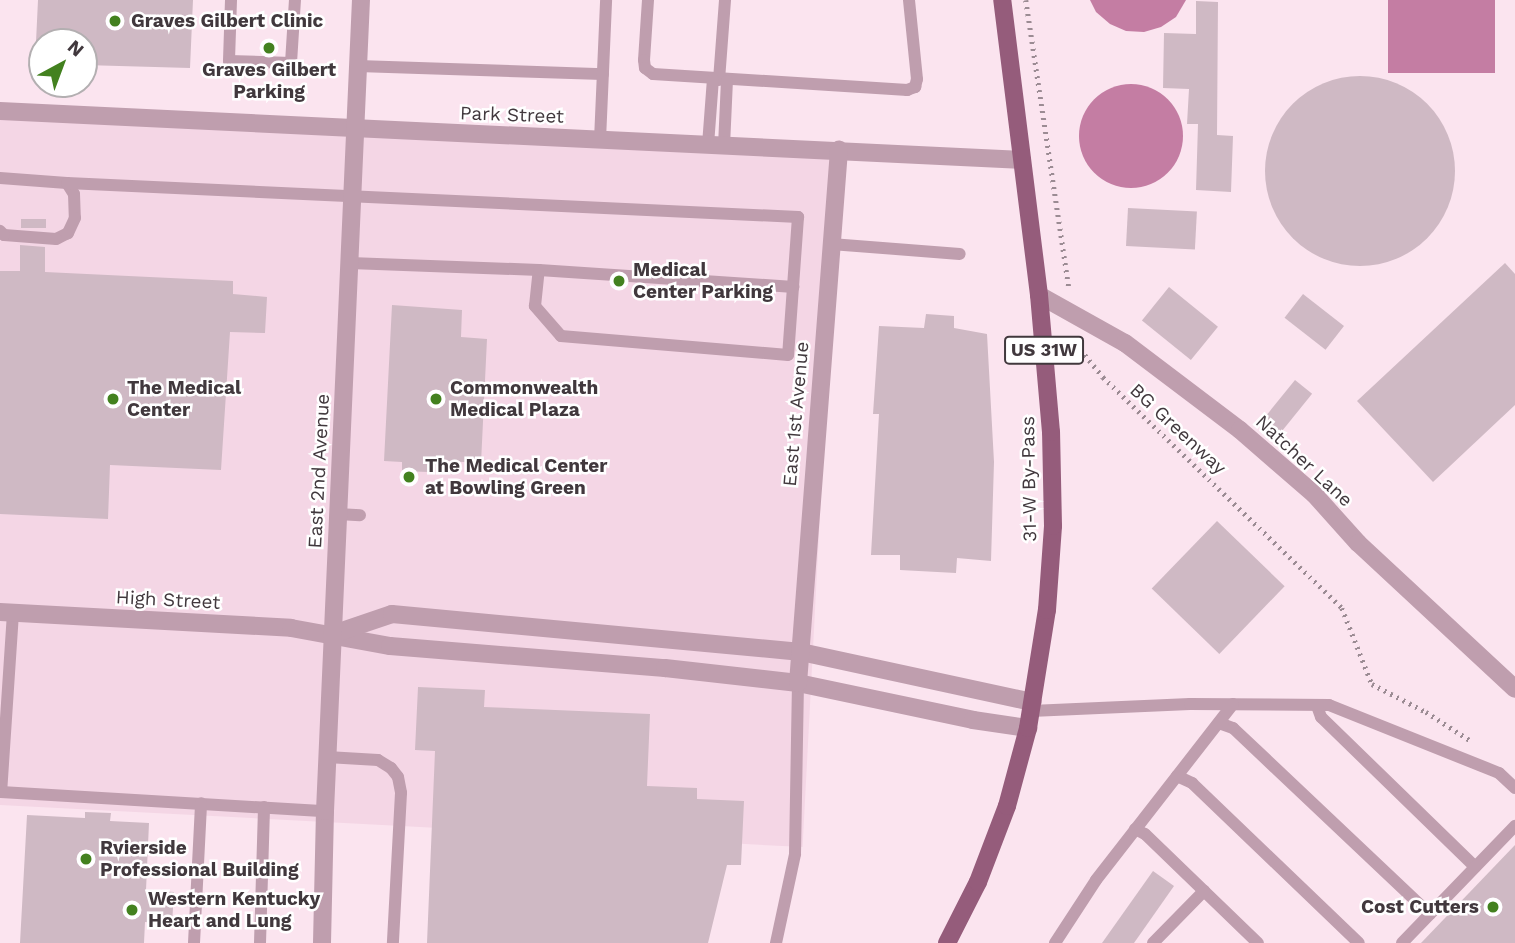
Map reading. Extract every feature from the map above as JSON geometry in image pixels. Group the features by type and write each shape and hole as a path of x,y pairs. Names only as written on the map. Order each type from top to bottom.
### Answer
{"main road":[{"name":"31-W By-Pass","path":"947,943 978,882 1003,818 1031,713 1047,610 1053,526 1051,432 1039,295 1002,0"}],"street":[{"name":"East 2nd Avenue","path":"322,943 327,757 360,0"},
{"name":"Park Street","path":"0,111 1022,160"},
{"name":"East 1st Avenue","path":"798,683 839,150"},
{"name":"Natcher Lane","path":"1039,295 1125,343 1248,436 1314,494 1358,543 1515,689"},
{"name":"High Street","path":"6,612 291,628 390,646 665,668 798,683 973,720 1031,713"},
{"path":"333,635 392,614 801,652 1031,713"}],"lane":[{"path":"231,0 229,61 291,64 295,0"},
{"path":"600,140 606,0"},
{"path":"648,0 645,68 664,77 907,90 915,87 917,79 909,0"},
{"path":"716,145 725,0"},
{"path":"358,66 603,74"},
{"path":"0,178 798,216 788,355 561,336 535,306 539,270"},
{"path":"0,231 4,235 56,239 68,233 75,218 74,194 67,183"},
{"path":"831,244 960,254"},
{"path":"350,263 539,270 793,287"},
{"path":"338,514 360,515"},
{"path":"6,612 1,792 325,811"},
{"path":"776,943 795,854 798,683"},
{"path":"1031,713 1233,704 1329,705 1499,773 1515,788"},
{"path":"1055,943 1096,880 1233,704"},
{"path":"1317,706 1321,717 1475,867"},
{"path":"1219,723 1233,728 1430,914"},
{"path":"327,757 378,760 391,768 398,777 401,793 393,943"},
{"path":"1178,776 1192,783 1359,943"},
{"path":"194,943 201,803"},
{"path":"260,943 264,807"},
{"path":"1402,943 1515,826"},
{"path":"1135,829 1145,834 1258,943"},
{"path":"1157,942 1204,891"}],"path":[{"name":"BG Greenway","path":"1026,0 1076,344 1103,377 1342,608 1372,684 1426,712 1478,745"}],"shaded area":[{"path":"1090,0 1186,0 1176,17 1161,27 1144,32 1126,31 1110,24 1096,12"},
{"path":"1388,0 1495,0 1495,73 1388,73"},
{"path":"1131,84 1151,88 1168,99 1179,116 1183,136 1179,156 1168,173 1151,184 1131,188 1111,184 1094,173 1083,156 1079,136 1083,116 1094,99 1111,88"},
{"name":"The Medical Center at Bowling Green","path":"0,111 839,155 803,847 0,805"}],"building":[{"name":"Graves Gilbert Clinic","path":"38,0 193,0 190,68 98,65 98,28 37,28"},
{"path":"1196,1 1218,2 1217,135 1233,136 1231,192 1196,190 1198,124 1187,124 1189,89 1163,88 1164,33 1196,34"},
{"path":"1360,76 1396,83 1427,104 1448,135 1455,171 1448,207 1427,238 1396,259 1360,266 1324,259 1293,238 1272,207 1265,171 1272,135 1293,104 1324,83"},
{"path":"1128,208 1197,212 1195,250 1126,246"},
{"path":"21,219 46,219 46,228 21,228"},
{"name":"The Medical Center","path":"20,245 45,247 45,272 233,281 233,294 267,297 265,333 230,332 221,470 110,465 108,519 0,514 0,271 20,271"},
{"path":"1505,263 1515,274 1515,405 1433,482 1357,401"},
{"path":"1169,287 1218,327 1191,360 1142,320"},
{"path":"1303,294 1344,326 1326,350 1285,318"},
{"name":"Commonwealth Medical Plaza","path":"392,305 462,310 461,337 487,339 481,463 428,460 428,472 402,471 402,462 384,461"},
{"path":"926,314 954,316 954,328 987,334 994,462 991,561 957,558 956,573 900,570 900,555 871,555 879,414 873,414 879,326 924,328"},
{"path":"1295,380 1312,394 1281,433 1264,419"},
{"path":"1217,521 1285,586 1219,654 1152,589"},
{"path":"418,687 485,690 484,707 650,714 647,786 697,788 697,799 744,801 741,865 727,865 708,943 427,943 435,751 415,750"},
{"name":"Rvierside Professional Building","path":"85,812 111,813 110,821 149,823 146,890 174,892 172,924 145,922 144,943 20,943 27,815 85,818"},
{"path":"1515,845 1515,943 1421,943"},
{"path":"1153,871 1174,886 1134,943 1102,943"}],"place":[{"name":"Graves Gilbert Clinic","path":"115,21"},
{"name":"Graves Gilbert Parking","path":"269,48"},
{"name":"Medical Center Parking","path":"619,281"},
{"name":"The Medical Center","path":"113,399"},
{"name":"Commonwealth Medical Plaza","path":"436,399"},
{"name":"The Medical Center at Bowling Green","path":"409,477"},
{"name":"Rvierside Professional Building","path":"86,859"},
{"name":"Cost Cutters","path":"1493,907"},
{"name":"Western Kentucky Heart and Lung","path":"132,910"}]}
